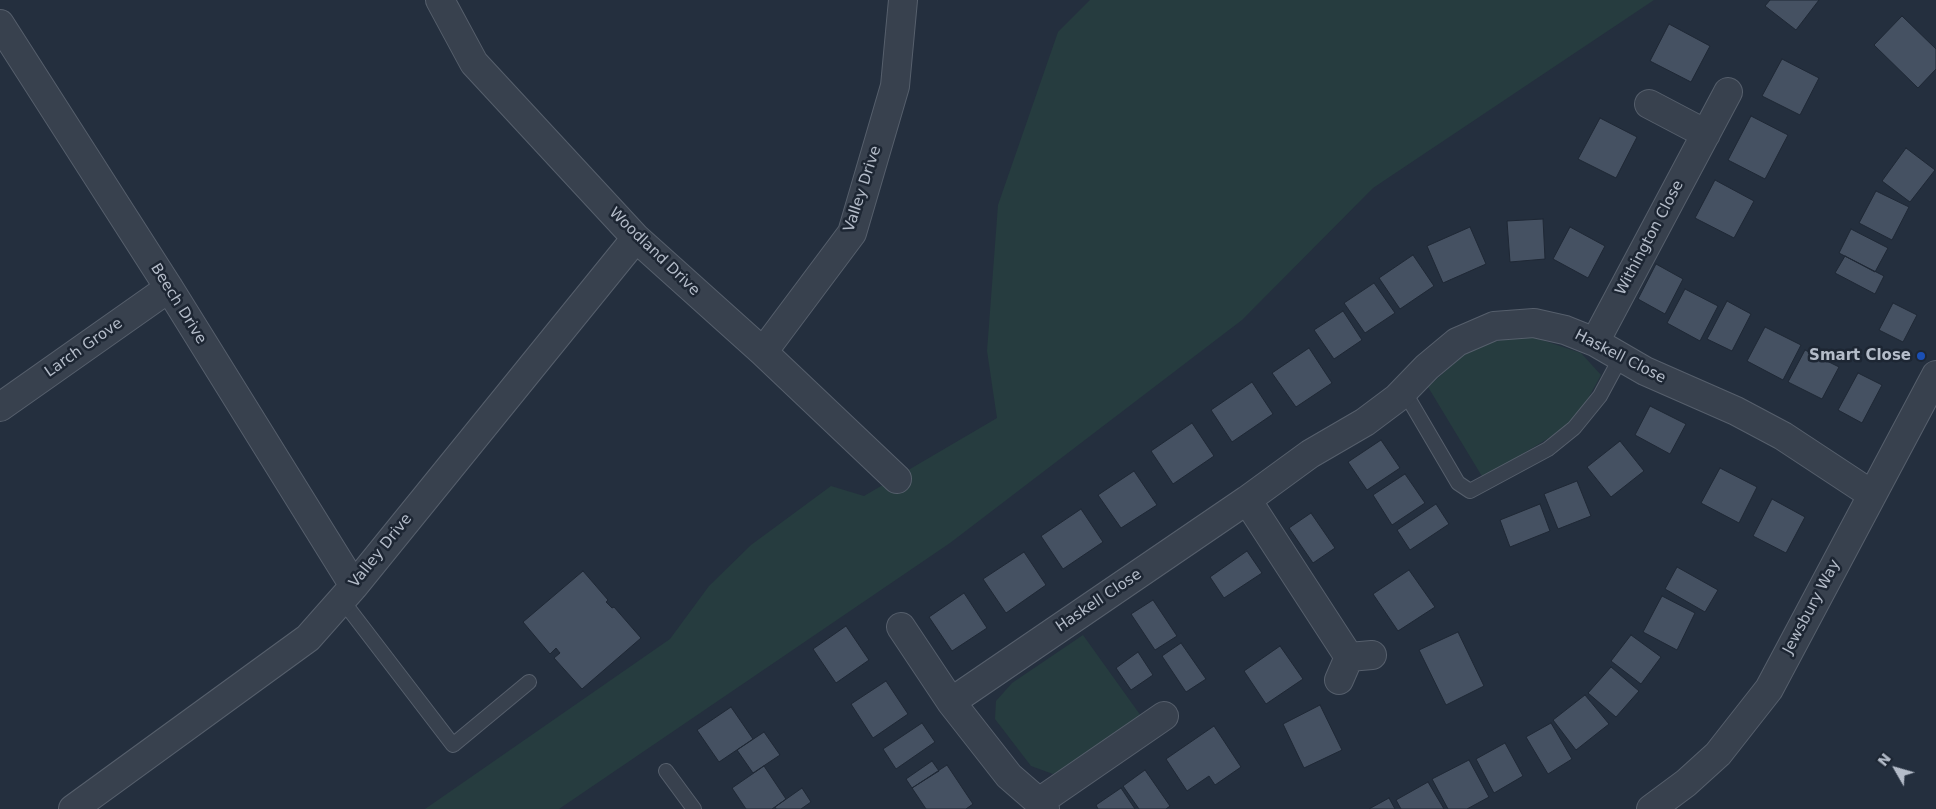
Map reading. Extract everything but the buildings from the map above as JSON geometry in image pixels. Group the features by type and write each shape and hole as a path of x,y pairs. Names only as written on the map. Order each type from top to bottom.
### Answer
{"street":[{"name":"Woodland Drive","path":"440,0 474,63 636,238 763,352 897,479"},
{"name":"Valley Drive","path":"763,352 852,232 895,86 903,0"},
{"name":"Beech Drive","path":"0,24 169,288 348,593"},
{"name":"Withington Close","path":"1595,342 1728,92"},
{"path":"1649,104 1706,134"},
{"name":"Valley Drive","path":"73,809 308,638 348,593 636,238"},
{"name":"Larch Grove","path":"0,407 169,288"},
{"name":"Haskell Close","path":"951,702 1247,500 1310,454 1365,422 1404,391 1427,367 1457,342 1494,326 1534,323 1565,330 1595,342 1645,371 1736,411 1783,436 1871,494"},
{"name":"Jewsbury Way","path":"1653,808 1718,754 1768,689 1936,375"},
{"path":"1247,500 1353,664"},
{"path":"900,627 951,702 1009,776 1042,805 1164,716"}],"lane":[{"path":"1404,391 1458,483 1470,491 1548,449 1574,428 1600,396 1621,357"},
{"path":"348,593 453,745 529,682"},
{"path":"666,770 694,809"}],"green space":[{"path":"1090,0 1654,0 1373,188 1242,320 950,543 559,809 425,809 670,639 709,586 751,545 831,486 864,496 997,418 987,351 998,205 1058,32"},
{"path":"1527,335 1581,353 1601,375 1575,422 1483,478 1428,387 1473,346"},
{"path":"1083,635 1141,716 1082,760 1053,774 1031,766 995,719 996,701 1012,683"}],"place":[{"name":"Smart Close","path":"1921,356"}]}
